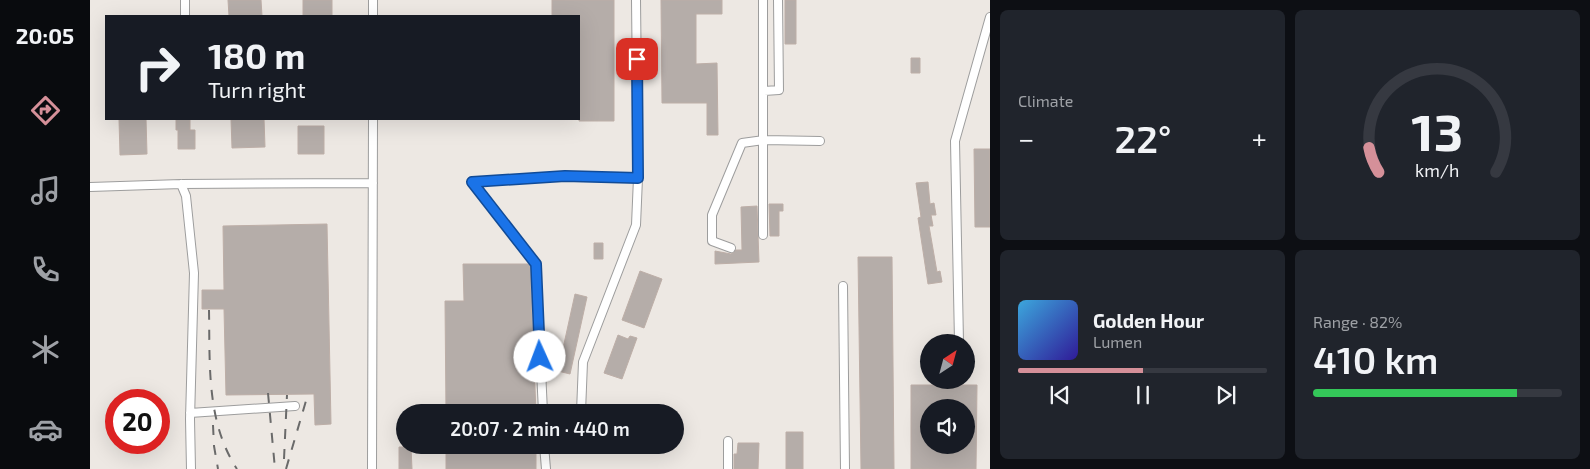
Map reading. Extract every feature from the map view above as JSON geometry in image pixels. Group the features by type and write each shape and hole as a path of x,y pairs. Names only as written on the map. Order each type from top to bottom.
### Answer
{"street":[{"path":"185,0 185,15"},
{"path":"373,0 373,15"},
{"path":"581,404 582,362 636,225 638,178 636,0"},
{"path":"763,0 763,235"},
{"path":"764,91 779,90 778,0"},
{"path":"959,334 955,141 990,17"},
{"path":"372,469 373,120"},
{"path":"731,248 712,242 712,215 742,143 764,140 820,141"},
{"path":"543,404 536,264 472,182 565,176 638,178"},
{"path":"90,187 182,184 372,183"},
{"path":"182,184 186,196 194,273 190,413 191,469"},
{"path":"842,286 845,469"},
{"path":"190,413 295,406"},
{"path":"728,441 728,469"},
{"path":"545,454 546,469"}],"building":[{"path":"228,0 261,0 262,15 229,15"},
{"path":"303,0 332,0 332,15 303,15"},
{"path":"552,0 614,0 614,121 579,121 580,15 552,15"},
{"path":"661,0 722,0 722,14 696,14 696,64 717,63 718,135 707,135 707,103 662,103"},
{"path":"785,0 796,0 796,44 785,44"},
{"path":"911,58 920,58 920,73 911,73"},
{"path":"119,120 146,120 147,154 120,155"},
{"path":"176,120 190,120 190,130 195,130 195,149 178,149 178,130 176,130"},
{"path":"231,120 264,120 265,147 232,148"},
{"path":"298,126 324,126 324,154 298,154"},
{"path":"974,149 990,149 990,227 975,227"},
{"path":"928,182 930,204 934,203 936,215 931,215 933,226 929,226 937,272 940,271 942,282 928,284 918,218 921,217 916,183"},
{"path":"769,204 783,204 783,211 779,211 779,236 770,236"},
{"path":"757,206 759,262 715,264 715,251 731,254 736,250 742,250 741,207"},
{"path":"327,224 331,424 315,425 314,394 226,395 224,309 202,309 202,290 224,290 223,226"},
{"path":"594,243 603,243 603,259 594,259"},
{"path":"858,257 892,257 894,469 861,469"},
{"path":"463,264 529,264 536,404 446,404 445,301 464,301"},
{"path":"640,271 662,279 644,328 622,320"},
{"path":"575,294 587,297 570,374 558,371"},
{"path":"618,335 628,339 630,336 637,338 622,379 604,373"},
{"path":"911,385 920,385 920,389 975,389 975,385 977,385 976,469 911,469"},
{"path":"786,432 803,432 803,469 786,469"},
{"path":"738,443 759,443 758,469 734,469 734,454 737,454"},
{"path":"399,454 411,454 412,469 399,469"},
{"path":"446,454 536,454 536,469 446,469"}],"railway":[{"path":"209,310 210,371 215,412 227,451 237,469"},
{"path":"268,393 275,469"},
{"path":"286,469 308,394"},
{"path":"284,459 287,395"},
{"path":"213,425 218,469"}],"route":[{"path":"540,357 536,264 472,182 565,176 638,178 637,59"}]}
